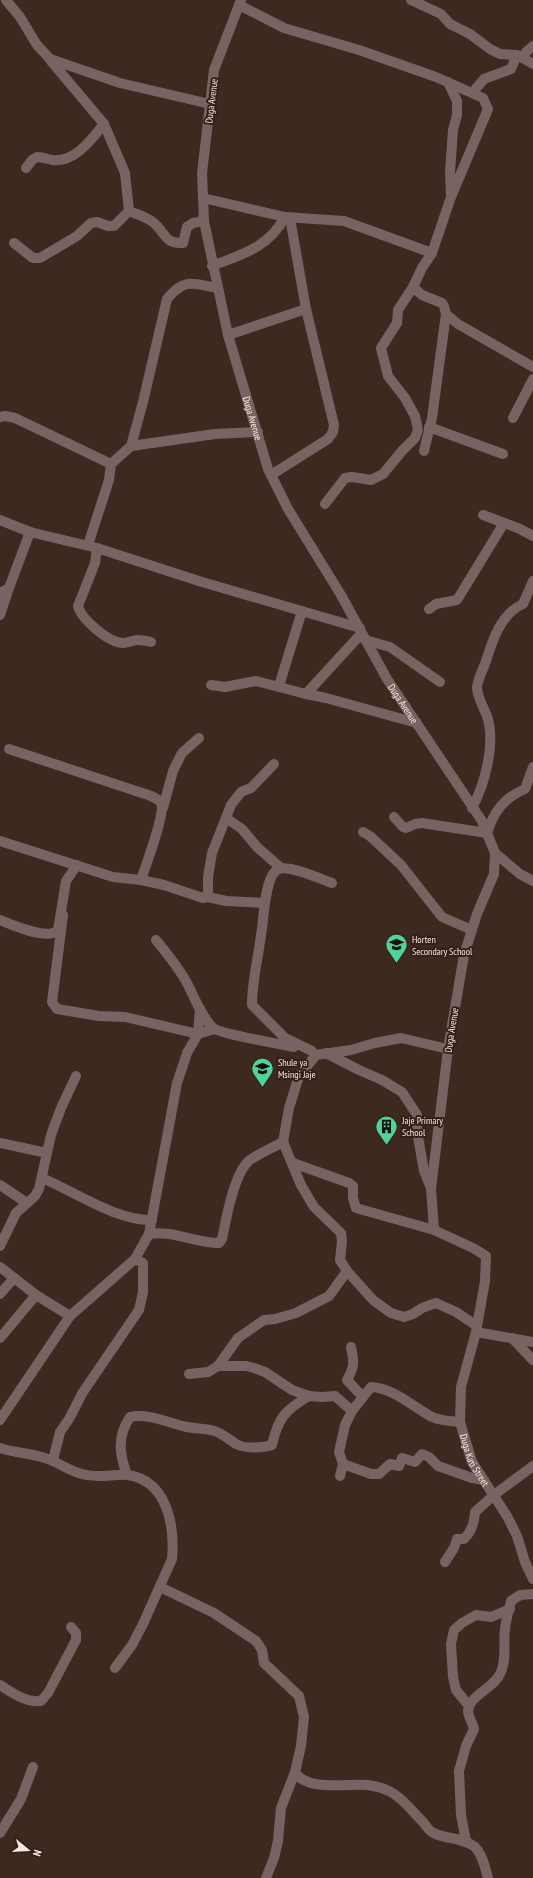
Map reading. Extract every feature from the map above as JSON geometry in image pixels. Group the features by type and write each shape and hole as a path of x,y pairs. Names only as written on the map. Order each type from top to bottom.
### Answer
{"street":[{"path":"6,0 20,17 37,45 104,124 125,173 129,211"},
{"path":"411,0 441,14 450,24 470,34 490,49 500,54 520,57 533,64"},
{"path":"240,3 284,28 359,50 474,92 483,98 488,109 452,196 432,253 422,268 413,288 398,310 397,323 381,348 388,376 405,398 415,416 418,430 415,438 383,474 371,480 352,477 346,478 325,504"},
{"name":"Duga Avenue","path":"240,3 214,70 202,173 204,221 212,266 228,335 271,475 288,509 387,679 482,821 495,853 494,874 464,955 448,1049 431,1189 434,1230"},
{"path":"474,92 484,79 511,69 520,57 533,46"},
{"path":"50,59 120,83 210,104"},
{"path":"448,82 457,101 457,115 453,130 450,172 452,196"},
{"path":"26,168 36,157 60,160 72,156 89,143 104,124"},
{"path":"203,198 287,218 344,221 432,253"},
{"path":"129,211 148,218 156,224 168,240 177,243 183,243 188,226 193,223 204,221"},
{"path":"14,243 33,258 40,258 77,236 91,223 96,222 108,226 114,226 129,211"},
{"path":"212,266 256,248 266,241 287,218"},
{"path":"271,475 328,439 333,432 334,425 306,309 287,218"},
{"path":"150,642 138,640 123,643 115,642 92,626 79,611 78,606 95,563 92,546 111,464 131,446 167,299 176,288 185,283 218,288"},
{"path":"413,288 422,295 442,303 446,314 429,427 424,450"},
{"path":"228,335 306,309"},
{"path":"446,314 458,324 533,367"},
{"path":"513,418 533,379"},
{"path":"0,417 5,416 15,418 111,464"},
{"path":"429,427 503,454"},
{"path":"131,446 216,434 258,432"},
{"path":"483,515 520,529 533,536"},
{"path":"0,520 30,532 92,546 202,582 302,611 362,634 390,647 440,682"},
{"path":"429,609 436,604 457,600 504,523"},
{"path":"0,615 30,532"},
{"path":"472,808 480,793 486,770 490,738 487,716 482,708 477,689 479,679 496,633 514,608 523,604 533,581"},
{"path":"0,593 9,588"},
{"path":"279,686 302,611"},
{"path":"306,694 362,634"},
{"path":"211,685 225,687 256,681 326,698 417,723"},
{"path":"141,880 157,834 173,771 182,753 199,738"},
{"path":"9,749 140,792 157,799 163,808"},
{"path":"208,897 208,876 212,853 231,806 241,792 251,788 274,764"},
{"path":"394,818 406,828 415,824 422,824 487,833 491,821 498,809 510,795 524,789 533,767"},
{"path":"226,818 242,829 257,847 281,868 332,883"},
{"path":"363,832 370,836 401,865 442,917 472,930"},
{"path":"0,841 112,877 141,880 164,885 203,898 208,897 226,901 264,903"},
{"path":"495,853 520,874 533,881"},
{"path":"0,920 48,935 55,933 58,930 66,881 77,865"},
{"path":"281,868 275,870 271,877 264,903 261,935 252,986 252,1005 285,1038 382,1080 402,1092 417,1115 417,1131 424,1171 431,1189"},
{"path":"63,915 52,1002 57,1009 99,1016 125,1017 198,1034 214,1029 318,1053 351,1050 375,1043 401,1038 448,1049"},
{"path":"156,940 176,965 200,1009 214,1029"},
{"path":"0,1420 70,1316 135,1259 149,1234 177,1083 187,1053 198,1034 200,1009"},
{"path":"318,1053 300,1076 289,1108 283,1142 301,1185 314,1208 340,1233 342,1241 340,1260 347,1271 373,1300 391,1313 404,1317 436,1303 456,1312 476,1329 533,1342"},
{"path":"0,1246 16,1214 36,1196 61,1108 76,1076"},
{"path":"149,1234 165,1233 196,1240 219,1243 222,1239 232,1196 242,1171 248,1161 283,1142"},
{"path":"0,1143 47,1153"},
{"path":"293,1164 349,1183 353,1186 353,1198 356,1208 434,1230 473,1248 486,1256 485,1281 476,1329"},
{"path":"42,1178 121,1215 141,1220 152,1220"},
{"path":"0,1185 28,1203"},
{"path":"53,1460 60,1432 69,1419 83,1392 139,1310 143,1292 144,1269 143,1263 135,1259"},
{"path":"0,1267 36,1294 70,1316"},
{"path":"189,1374 208,1372 218,1366 238,1338 246,1331 264,1320 275,1319 296,1313 330,1296 347,1271"},
{"path":"0,1294 14,1278"},
{"path":"0,1338 36,1294"},
{"name":"Duga Kati Street","path":"476,1329 461,1388 460,1422 472,1462 494,1495 517,1536 529,1560 533,1579"},
{"path":"512,1338 533,1360"},
{"path":"351,1347 354,1368 347,1380 363,1396"},
{"path":"218,1366 254,1368 265,1372 292,1390 309,1396 335,1396 352,1411"},
{"path":"340,1476 343,1464 339,1452 345,1425 352,1411 371,1387 378,1387 407,1400 432,1416 442,1420 460,1422"},
{"path":"127,1475 123,1463 120,1444 123,1428 130,1417 136,1416 150,1418 187,1427 216,1431 237,1444 245,1447 265,1447 272,1445 276,1426 286,1412 309,1396"},
{"path":"0,1448 53,1460 64,1468 88,1476 127,1475 147,1481 159,1493 167,1505 173,1548 172,1559 132,1645 115,1668"},
{"path":"343,1464 371,1474 379,1474 390,1464 398,1466 402,1458 415,1462 422,1454 429,1457 438,1466 472,1478 484,1480"},
{"path":"445,1562 454,1548 457,1539 464,1539 470,1532 474,1522 475,1512 494,1495 533,1466"},
{"path":"160,1587 214,1613 256,1641 262,1650 264,1663 299,1696 304,1717 301,1746 295,1772 281,1808 278,1841 274,1858 266,1878"},
{"path":"466,1841 461,1815 459,1771 466,1746 474,1729 468,1713 469,1706 473,1700 493,1684 501,1672 505,1649 505,1629 511,1601 527,1594 533,1594"},
{"path":"469,1706 456,1690 453,1677 451,1644 454,1630 462,1623 476,1615 490,1617 510,1609"},
{"path":"0,1685 18,1696 36,1702 41,1701 48,1693 76,1640 76,1633 71,1627"},
{"path":"0,1832 21,1799 33,1767"},
{"path":"295,1772 298,1777 308,1782 334,1786 368,1785 395,1792 432,1832 466,1841 476,1848 484,1863 488,1878"}],"place":[{"name":"Horten Secondary School","path":"397,964"},
{"name":"Shule ya Msingi Jaje","path":"263,1088"},
{"name":"Jaje Primary School","path":"386,1146"}]}
